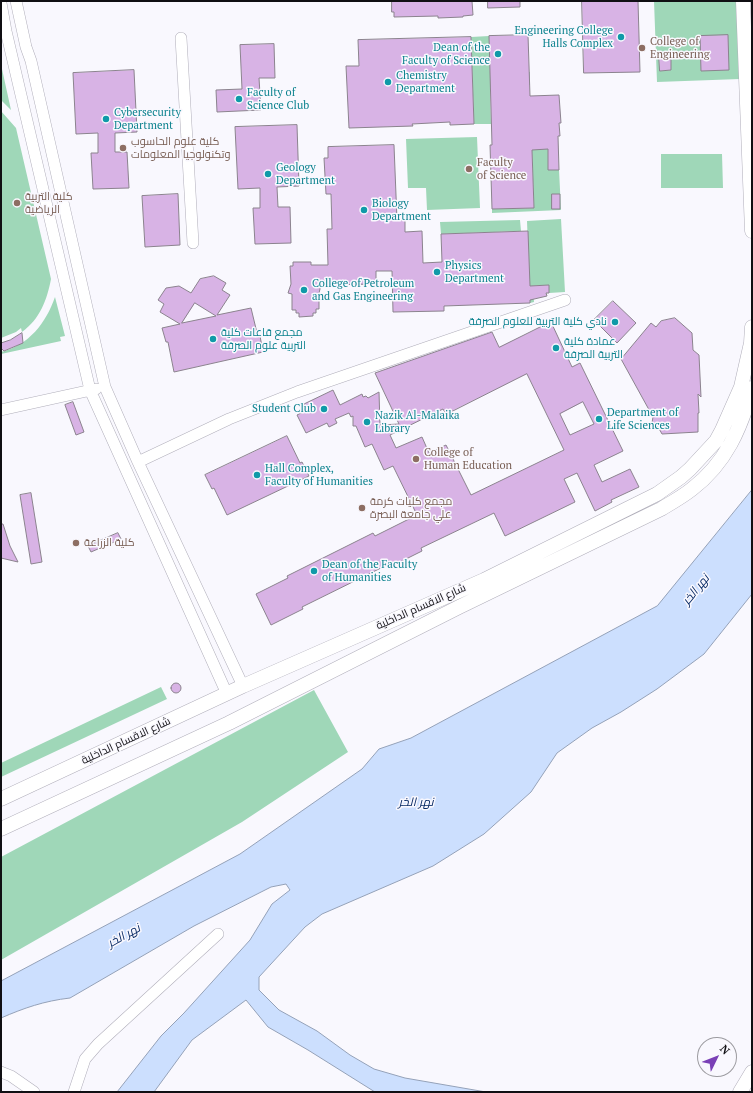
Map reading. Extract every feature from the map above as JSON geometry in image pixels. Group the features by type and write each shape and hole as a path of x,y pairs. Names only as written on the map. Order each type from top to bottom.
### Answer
{"street":[{"path":"16,1 105,387 138,462 243,686"},
{"path":"742,1 752,230"},
{"path":"751,1 752,24"},
{"path":"1,3 4,31 90,390 227,694"},
{"path":"181,38 194,243"},
{"path":"138,462 229,419 297,392 565,300"},
{"name":"شارع الاقسام الداخلية","path":"1,799 243,686 491,576 651,497 681,477 716,441 741,387 751,343 752,327"},
{"path":"1,410 105,387"},
{"name":"شارع الاقسام الداخلية","path":"1,829 229,724 465,604 661,509 702,481 720,461 728,449 742,418 752,388"},
{"path":"716,441 719,446 728,449"},
{"path":"690,469 698,470 702,477 702,481"},
{"path":"74,1092 86,1060 94,1048 218,934"},
{"path":"1,1072 11,1076 20,1088 34,1092"},
{"path":"740,1092 752,1072"}],"green space":[{"path":"654,1 737,1 740,79 657,82","holes":["659,55 671,55 671,70 660,71"]},
{"path":"489,36 490,73 530,72 530,85 490,87 491,124 474,124 471,37"},
{"path":"2,69 11,110 1,100"},
{"path":"530,96 538,96 540,137 543,149 558,149 561,210 492,213 492,209 534,208","holes":["558,154 559,170 548,170 548,155","552,194 560,194 560,209 552,209"]},
{"path":"1,111 16,128 51,279 45,302 34,321 22,332 21,328 16,332 1,338"},
{"path":"477,137 480,208 427,210 426,188 408,188 406,139"},
{"path":"661,154 722,154 723,188 661,188"},
{"path":"561,219 565,292 549,293 548,285 533,286 534,302 530,303 527,221"},
{"path":"520,220 521,231 441,234 440,222"},
{"path":"55,297 65,336 60,337 61,341 1,354 1,352 20,344 35,332 47,316"},
{"path":"161,687 167,699 1,777 1,763"},
{"path":"314,690 348,752 242,822 1,960 1,857"}],"water":[{"name":"نهر الخر","path":"752,490 752,594 704,654 657,689 621,712 592,728 557,753 531,792 484,834 433,866 322,914 305,927 259,977 259,990 279,1010 317,1031 350,1055 374,1069 405,1078 486,1092 375,1092 268,1027 246,1000 192,1040 154,1092 117,1092 161,1036 184,1013 250,940 272,904 290,890 286,884 271,887 194,926 70,998 34,1005 1,1018 1,981 240,854 362,769 379,749 411,738 657,606"}],"building":[{"path":"392,1 472,1 473,15 438,18 438,16 394,17 394,12 392,12"},
{"path":"488,1 520,1 520,7 488,8"},
{"name":"Engineering College Halls Complex","path":"582,1 638,1 640,72 584,73"},
{"path":"528,35 530,96 559,95 561,123 559,123 560,136 558,136 559,170 548,170 548,149 532,150 534,208 492,209 489,36"},
{"path":"728,35 729,70 701,71 700,36"},
{"name":"Chemistry Department","path":"471,37 474,124 450,125 450,122 412,124 413,126 349,128 346,66 359,66 358,40"},
{"path":"274,44 275,78 259,78 261,110 217,112 216,90 242,89 240,45"},
{"path":"659,55 671,55 671,70 660,71"},
{"name":"Cybersecurity Department","path":"134,70 137,132 115,133 115,152 127,152 129,188 93,189 91,153 98,153 98,133 76,134 73,73"},
{"name":"Geology Department","path":"297,125 299,186 277,187 278,207 290,207 291,243 255,244 253,208 260,208 260,188 238,189 235,127"},
{"path":"394,145 397,220 405,220 405,232 422,231 423,263 442,262 441,234 528,231 530,286 549,285 549,293 546,293 547,296 530,300 530,303 444,306 444,311 393,312 392,271 376,271 376,284 321,285 319,293 319,309 316,309 316,313 313,313 313,316 299,317 299,313 296,313 296,310 292,310 292,294 288,293 291,284 290,266 293,266 293,262 311,262 311,265 328,265 327,229 332,229 331,194 326,194 324,158 328,158 328,147"},
{"path":"178,194 180,245 145,247 142,196"},
{"path":"552,194 560,194 560,209 552,209"},
{"name":"مجمع قاعات كلية التربية علوم الصرفة","path":"214,276 226,283 222,290 230,295 217,315 251,308 258,337 260,336 263,352 174,372 168,342 166,342 162,328 180,324 160,312 164,304 158,300 166,288 179,286 191,293 200,279","holes":["195,303 216,316 182,323"]},
{"name":"نادي كلية التربية للعلوم الصرفة","path":"613,301 636,323 617,343 594,320"},
{"path":"675,318 692,333 693,350 699,355 701,397 698,394 698,432 662,434 657,425 654,426 652,423 653,417 621,359 651,323 656,327 661,321"},
{"path":"551,322 572,367 580,363 623,451 594,465 602,482 630,469 639,487 611,500 612,502 595,511 577,473 564,479 575,502 505,536 494,513 421,548 422,551 390,567 389,564 302,607 303,609 271,625 256,594 288,578 287,576 373,533 375,536 417,515 393,466 384,470 372,444 365,447 356,426 353,426 353,416 351,417 349,413 335,419 337,423 329,427 327,423 306,433 297,415 307,410 304,404 333,390 340,405 362,394 363,397 366,396 368,398 379,392 380,425 399,424 375,373 492,332 499,347","holes":["527,374 564,450 471,495 446,445 429,453 422,437 396,448 390,435 443,409 446,414","583,402 594,424 570,435 560,414"]},
{"path":"22,333 23,343 4,351 1,348 1,343"},
{"path":"73,402 84,432 76,435 65,405"},
{"name":"Hall Complex, Faculty of Humanities","path":"287,436 300,463 302,462 309,476 227,515 214,488 212,489 205,475"},
{"path":"31,493 42,562 31,564 20,495"},
{"path":"1,524 3,524 10,546 18,562 1,558"},
{"path":"118,533 121,539 91,552 88,546"},
{"path":"174,683 178,683 181,688 178,693 174,693 171,690 171,686"}],"place":[{"name":"Engineering College Halls Complex","path":"621,37"},
{"name":"College of Engineering","path":"642,48"},
{"name":"Dean of the Faculty of Science","path":"498,54"},
{"name":"Chemistry Department","path":"388,82"},
{"name":"Faculty of Science Club","path":"239,99"},
{"name":"Cybersecurity Department","path":"106,119"},
{"name":"كلية علوم الحاسوب وتكنولوجيا المعلومات","path":"123,148"},
{"name":"Faculty of Science","path":"469,169"},
{"name":"Geology Department","path":"268,174"},
{"name":"كلية التربية الرياضية","path":"17,203"},
{"name":"Biology Department","path":"364,210"},
{"name":"Physics Department","path":"437,272"},
{"name":"College of Petroleum and Gas Engineering","path":"304,290"},
{"name":"نادي كلية التربية للعلوم الصرفة","path":"615,322"},
{"name":"مجمع قاعات كلية التربية علوم الصرفة","path":"213,339"},
{"name":"عمادة كلية التربية الصرفة","path":"556,348"},
{"name":"Student Club","path":"324,409"},
{"name":"Department of Life Sciences","path":"599,419"},
{"name":"Nazik Al-Malaika Library","path":"367,422"},
{"name":"College of Human Education","path":"416,459"},
{"name":"Hall Complex, Faculty of Humanities","path":"257,475"},
{"name":"مجمع كليات كرمة علي جامعة البصرة","path":"362,508"},
{"name":"كلية الزراعة","path":"76,543"},
{"name":"Dean of the Faculty of Humanities","path":"314,571"}]}
